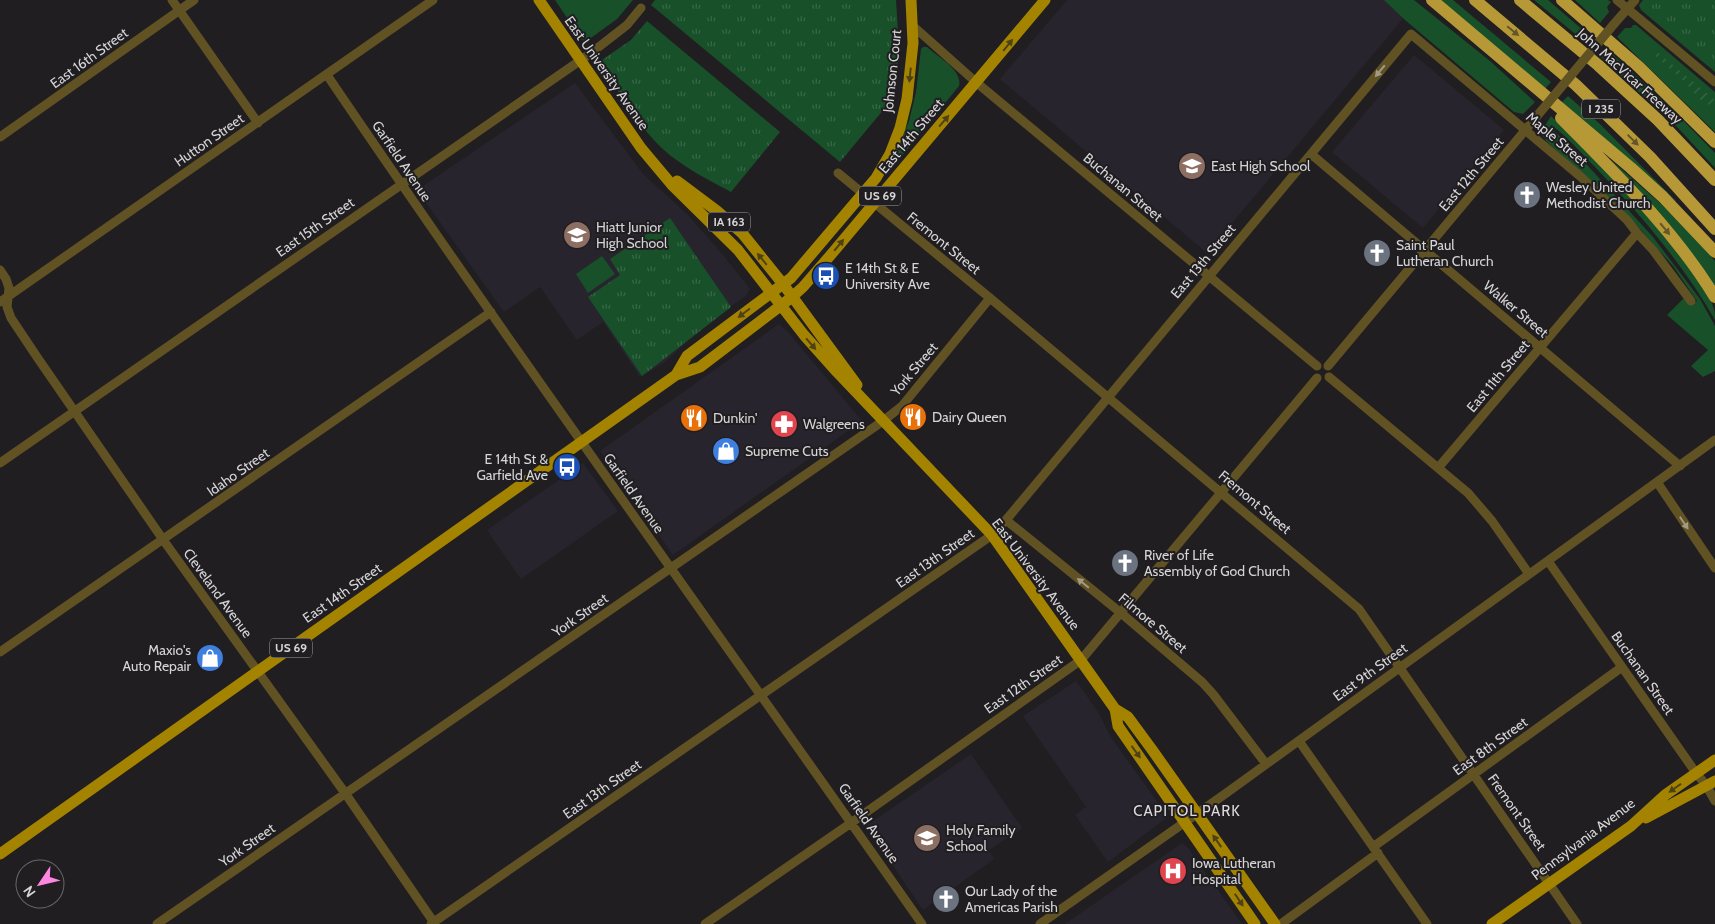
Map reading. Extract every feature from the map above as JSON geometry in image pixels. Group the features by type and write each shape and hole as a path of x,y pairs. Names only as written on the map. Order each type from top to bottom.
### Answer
{"highway":[{"path":"1432,0 1498,54 1650,185 1715,252"},
{"name":"I 235","path":"1475,0 1576,85 1650,157 1715,229"},
{"name":"John MacVicar Freeway","path":"1520,0 1598,65 1658,120 1715,180"},
{"path":"1562,0 1639,66 1715,142"},
{"path":"1498,54 1621,180 1661,224 1715,297"}],"main road":[{"name":"East University Avenue","path":"539,0 638,143 672,185 738,250 804,335 992,535 1081,660 1114,709 1118,726 1255,924"},
{"name":"Johnson Court","path":"863,194 876,178 890,154 900,128 907,99 913,43 911,0"},
{"name":"East 14th Street","path":"0,854 676,375 700,367 781,306 803,288 1045,0"},
{"name":"East University Avenue","path":"653,161 742,233 783,284 883,420"},
{"name":"East 14th Street","path":"676,375 687,356 791,278 863,194"},
{"name":"East University Avenue","path":"1114,709 1128,717 1275,924"},
{"name":"Pennsylvania Avenue","path":"1492,924 1631,826 1665,795 1715,760"},
{"path":"1631,826 1711,783"}],"street":[{"path":"172,0 258,123"},
{"name":"East 16th Street","path":"0,137 194,0"},
{"name":"Hutton Street","path":"4,299 433,0"},
{"path":"1617,0 1715,82"},
{"name":"East 12th Street","path":"1328,366 1635,0"},
{"name":"East 15th Street","path":"0,463 580,61 627,25 641,8"},
{"name":"Buchanan Street","path":"913,26 976,83 1317,366"},
{"name":"Maple Street","path":"1411,34 1581,177 1627,220 1636,233 1653,250 1691,301"},
{"name":"East 13th Street","path":"433,923 992,535 1411,34"},
{"name":"Garfield Avenue","path":"327,75 581,442 922,924"},
{"name":"Walker Street","path":"1311,154 1680,466"},
{"name":"Fremont Street","path":"838,173 1109,397 1360,609 1577,924"},
{"name":"East 11th Street","path":"1438,468 1636,233"},
{"name":"Cleveland Avenue","path":"0,270 9,288 4,299 11,318 164,540 345,793 433,923"},
{"name":"York Street","path":"157,924 671,569 902,406 990,298"},
{"name":"Idaho Street","path":"0,652 491,312"},
{"path":"1321,364 1328,366 1331,372 1329,377 1324,380 1317,378 1315,373 1317,366 1321,364"},
{"path":"1329,377 1468,493 1529,574"},
{"name":"East 12th Street","path":"705,924 1081,660 1317,378"},
{"name":"East 9th Street","path":"1040,924 1400,668 1715,440"},
{"path":"1656,482 1715,568"},
{"name":"Filmore Street","path":"1006,520 1121,613 1202,682 1218,700 1266,764"},
{"name":"Buchanan Street","path":"1548,560 1696,774 1711,783 1715,801"},
{"name":"East 8th Street","path":"1281,924 1474,775 1622,667"},
{"path":"1299,740 1427,924"}],"shaded area":[{"name":"East High School","path":"1067,0 1387,0 1406,15 1207,253 1000,79"},
{"name":"East High School","path":"1414,55 1504,130 1423,228 1332,152"},
{"name":"Hiatt Junior High School","path":"575,83 643,174 687,214 750,289 746,296 708,322 665,362 640,377 603,322 577,340 540,287 504,312 417,190"},
{"path":"779,324 788,332 862,421 673,555 600,451"},
{"path":"583,463 618,511 521,579 487,530"},
{"path":"1076,681 1098,712 1112,739 1166,814 1165,819 1108,862 1075,815 1086,807 1023,716"},
{"name":"Holy Family School","path":"971,754 1022,828 989,850 994,859 923,910 866,826"},
{"name":"Iowa Lutheran Hospital","path":"1182,843 1188,848 1242,924 1065,924"}],"green space":[{"path":"555,0 633,0 617,19 584,43"},
{"path":"655,0 896,0 899,49 894,97 840,162 651,5"},
{"path":"1384,0 1414,0 1490,61 1535,102 1523,114 1514,112"},
{"path":"1439,0 1453,0 1551,82 1545,89"},
{"path":"1534,0 1548,0 1590,36 1585,42"},
{"path":"1575,0 1608,0 1611,2 1607,7 1609,12 1600,23"},
{"path":"1643,0 1715,0 1715,72 1641,10 1639,5"},
{"path":"647,21 780,132 731,192 684,165 654,140 634,115 599,62 631,40"},
{"path":"1633,25 1636,25 1715,92 1715,132 1617,37 1625,28 1631,28"},
{"path":"927,47 954,69 959,80 959,86 888,173 909,121 916,92 921,49"},
{"path":"1607,49 1672,109 1715,153 1715,168 1678,128 1601,57"},
{"path":"1652,50 1655,50 1715,100 1715,105 1709,105 1698,98 1685,82 1652,53"},
{"path":"1568,96 1600,124 1676,201 1562,102"},
{"path":"1551,116 1643,211 1705,290 1714,309 1715,320 1675,259 1644,221 1574,145 1551,125 1550,127 1653,237 1700,299 1715,326 1715,371 1703,377 1691,366 1708,350 1667,315 1684,298 1690,305 1697,301 1673,266 1621,208 1547,142 1542,130"},
{"path":"1610,159 1670,212 1715,261 1715,287 1679,237"},
{"path":"670,218 731,307 642,376 588,297 620,275 610,259"},
{"path":"602,256 615,274 588,293 576,274"}],"place":[{"name":"East High School","path":"1192,166"},
{"name":"Wesley United Methodist Church","path":"1527,195"},
{"name":"Hiatt Junior High School","path":"577,235"},
{"name":"Saint Paul Lutheran Church","path":"1377,253"},
{"name":"E 14th St & E University Ave","path":"826,276"},
{"name":"Dairy Queen","path":"913,417"},
{"name":"Dunkin'","path":"694,418"},
{"name":"Walgreens","path":"784,424"},
{"name":"Supreme Cuts","path":"726,451"},
{"name":"E 14th St & Garfield Ave","path":"567,467"},
{"name":"River of Life Assembly of God Church","path":"1125,563"},
{"name":"Maxio's Auto Repair","path":"210,658"},
{"name":"Holy Family School","path":"927,838"},
{"name":"Iowa Lutheran Hospital","path":"1173,871"},
{"name":"Our Lady of the Americas Parish","path":"946,899"}],"district":[{"name":"CAPITOL PARK","path":"1187,811"}]}
